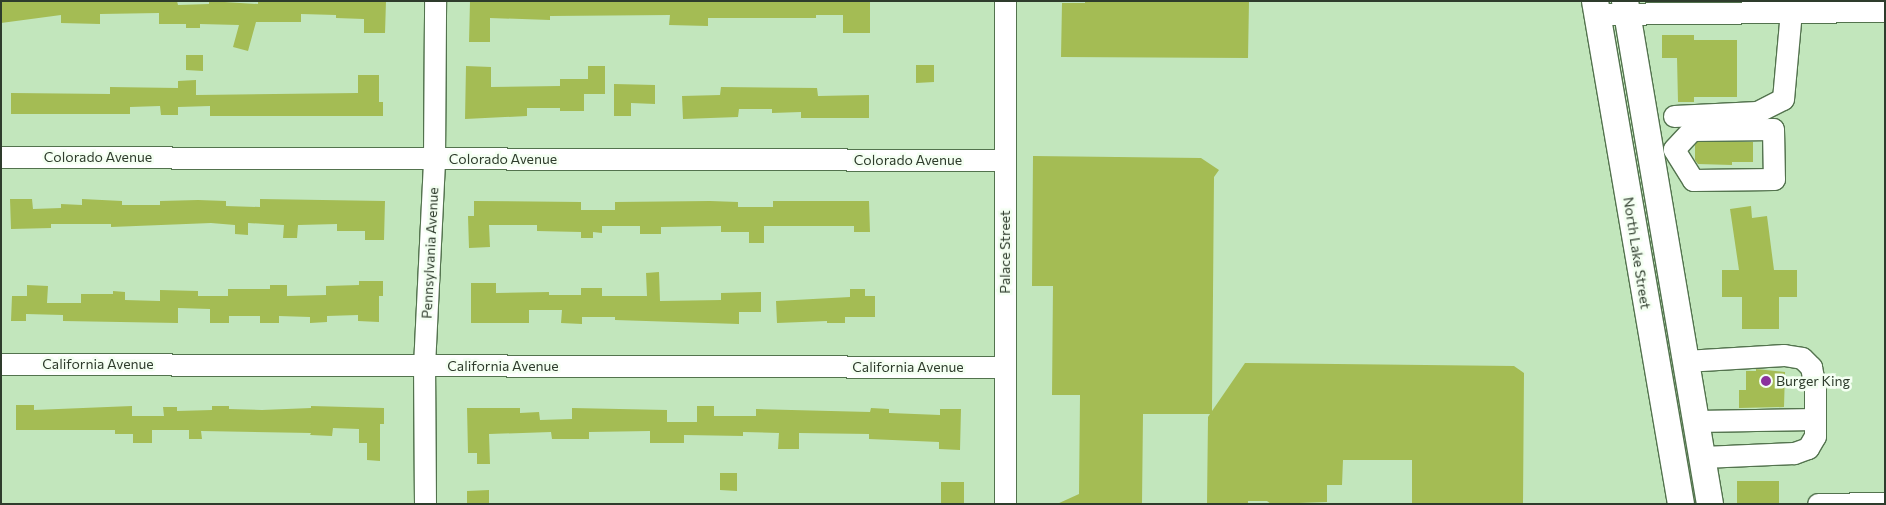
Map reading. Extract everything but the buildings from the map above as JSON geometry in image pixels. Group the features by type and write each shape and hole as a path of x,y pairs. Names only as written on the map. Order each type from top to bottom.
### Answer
{"main road":[{"path":"1626,7 1710,504"},
{"name":"North Lake Street","path":"1596,8 1681,504"}],"street":[{"name":"Pennsylvania Avenue","path":"425,504 424,366 434,159 435,1"},
{"name":"Palace Street","path":"1005,1 1005,504"},
{"path":"1596,8 1658,6 1791,11 1885,11"},
{"path":"1674,116 1757,112 1782,100 1791,11"},
{"path":"1773,129 1774,179 1710,180 1694,180 1674,149 1692,130 1773,129"},
{"name":"Colorado Avenue","path":"1,157 1005,160"},
{"path":"1685,361 1784,355 1802,358 1811,367 1815,388 1815,436 1808,448 1794,453 1703,458"},
{"name":"California Avenue","path":"1,364 1005,367"},
{"path":"1696,422 1815,419"},
{"path":"1818,504 1885,503"}],"place":[{"name":"Burger King","path":"1766,381"}]}
